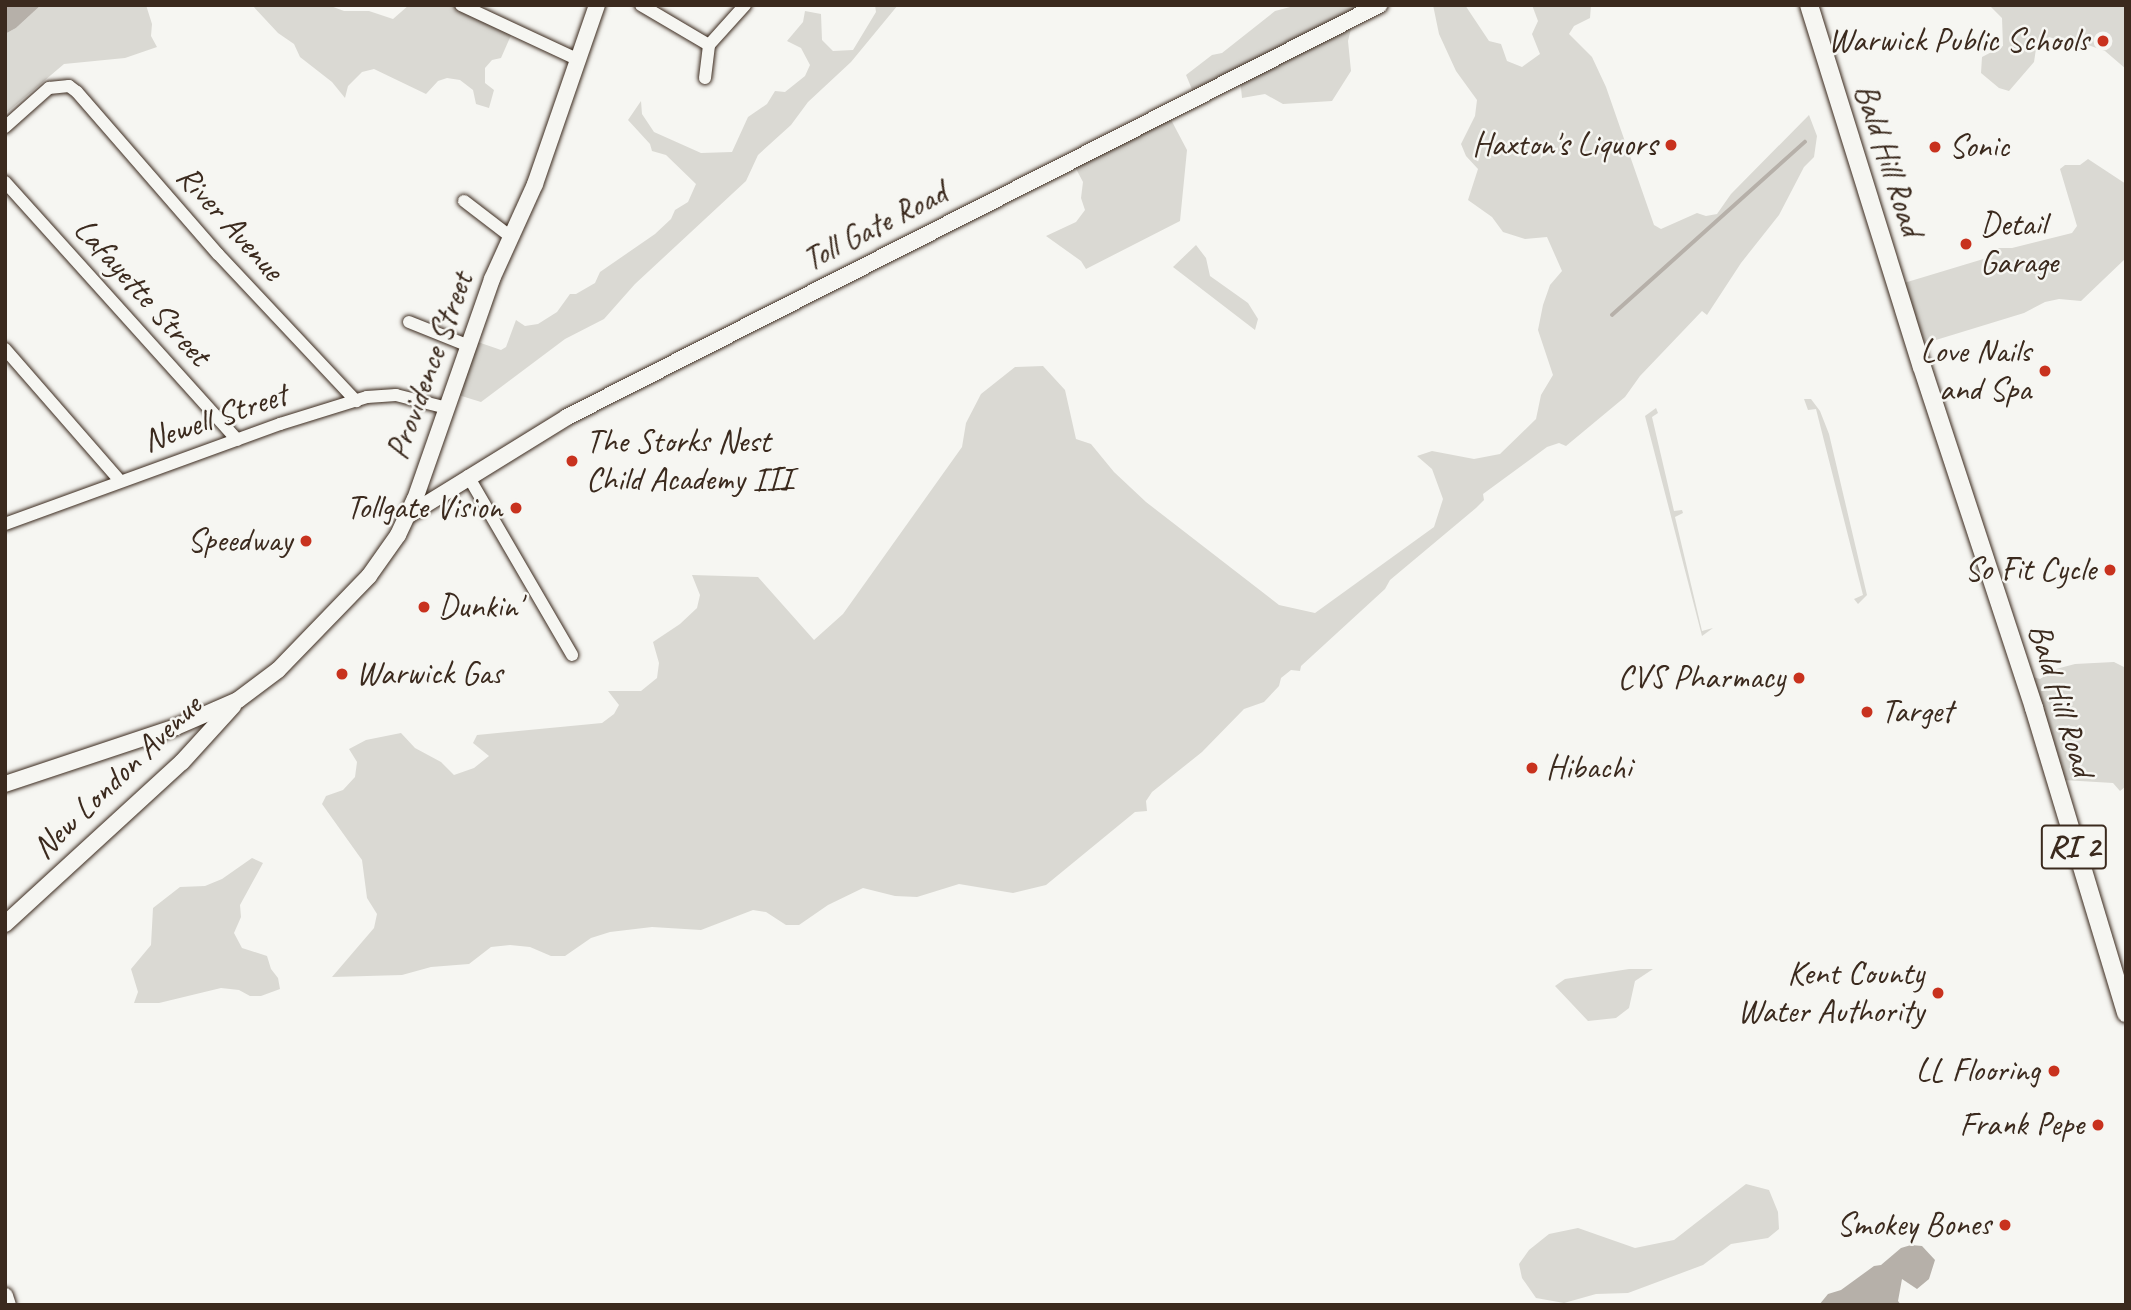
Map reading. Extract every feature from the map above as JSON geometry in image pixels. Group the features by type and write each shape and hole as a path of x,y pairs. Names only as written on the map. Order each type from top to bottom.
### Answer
{"main road":[{"name":"Providence Street","path":"5,784 176,727 238,700 278,670 369,576 407,516 492,279 535,184 597,5"},
{"name":"Toll Gate Road","path":"407,516 567,416 1379,5"},
{"name":"Bald Hill Road","path":"1809,5 1922,367 2034,708 2126,1013"},
{"name":"New London Avenue","path":"5,924 182,762 238,700"},
{"path":"5,1296 8,1305"}],"street":[{"path":"461,5 579,60"},
{"path":"641,5 709,45"},
{"path":"705,78 709,45 745,5"},
{"name":"River Avenue","path":"5,127 44,92 62,85 77,92 218,254 356,401"},
{"name":"Lafayette Street","path":"5,183 237,440"},
{"path":"464,201 511,237"},
{"path":"409,322 469,346"},
{"path":"5,349 120,481"},
{"name":"Newell Street","path":"7,521 356,401 396,395 447,408"},
{"path":"468,476 572,655"}],"shaded area":[{"path":"5,5 41,5 16,28 5,34"},
{"path":"41,5 146,5 152,24 151,36 157,47 125,58 64,64 5,114 5,34 16,28"},
{"path":"252,5 328,5 344,11 369,11 393,19 409,5 464,5 512,33 501,58 492,60 485,68 485,83 494,90 489,108 476,104 473,90 460,80 447,78 438,81 426,94 374,69 362,72 348,86 345,98 332,82 300,57 294,44 278,33"},
{"path":"875,5 898,5 851,62 808,102 791,125 758,155 746,181 635,284 604,319 565,339 481,402 455,394 475,341 501,350 506,347 516,320 525,326 538,324 557,312 570,294 576,294 595,283 600,272 655,234 671,219 675,210 688,202 696,184 666,155 652,151 650,144 628,120 641,101 642,114 654,132 701,153 732,152 748,117 767,104 775,91 785,92 805,76 810,65 801,48 787,41 803,22 805,11 821,14 822,40 833,51 853,50 876,12"},
{"path":"1298,5 1381,5 1353,20 1348,41 1351,71 1332,101 1283,104 1265,94 1242,98 1240,78 1196,99 1186,75 1212,55 1222,53 1275,11"},
{"path":"1433,5 1465,5 1489,41 1501,44 1507,61 1522,67 1540,54 1532,34 1538,21 1532,5 1591,5 1590,18 1574,26 1569,34 1592,57 1606,87 1654,225 1661,229 1697,213 1706,216 1717,214 1731,194 1809,115 1817,136 1814,157 1804,167 1779,215 1741,263 1707,315 1702,311 1640,376 1625,397 1566,446 1559,443 1547,447 1483,494 1484,500 1476,508 1390,580 1385,589 1301,666 1300,671 1291,670 1281,678 1279,686 1264,702 1244,709 1202,752 1152,792 1146,801 1147,811 1135,812 1046,885 1013,893 959,884 917,897 895,896 863,888 828,905 799,925 786,925 766,912 753,910 701,930 652,927 610,932 591,938 565,956 551,956 530,947 510,945 491,947 469,964 431,967 402,975 332,977 374,928 377,914 367,898 362,860 322,804 326,796 343,790 355,777 357,762 349,749 366,740 401,733 415,748 441,762 454,775 474,768 489,756 473,743 477,735 602,723 614,714 619,705 608,691 641,691 657,678 659,663 653,642 680,624 697,608 700,595 692,575 758,577 814,640 843,614 962,447 966,423 981,394 1015,367 1043,366 1065,390 1076,439 1091,444 1114,472 1146,502 1279,605 1315,613 1434,527 1443,499 1432,469 1417,456 1432,451 1474,459 1500,454 1536,419 1541,395 1553,375 1538,330 1550,285 1562,271 1547,237 1525,239 1503,232 1492,217 1468,200 1478,169 1466,156 1461,144 1475,116 1477,100 1456,71 1439,34"},
{"path":"1989,5 2126,5 2126,69 2105,51 2071,39 2067,43 2049,37 2036,49 2034,62 2009,91 1999,88 1981,73 1982,57 2003,46 2002,18"},
{"path":"1168,114 1187,150 1180,221 1086,269 1081,261 1046,236 1076,222 1085,210 1081,198 1083,182 1073,163"},
{"path":"2088,159 2126,184 2126,258 2081,301 2059,299 2045,302 2024,313 1913,347 1894,286 1990,257 1998,248 2012,248 2072,233 2077,226 2060,169 2065,165 2080,165"},
{"path":"1196,245 1206,258 1210,276 1248,303 1258,319 1255,330 1173,267"},
{"path":"1804,399 1811,399 1820,411 1829,434 1867,595 1858,604 1854,599 1863,595 1816,409 1808,410"},
{"path":"1656,408 1658,413 1652,417 1674,511 1682,510 1683,513 1675,517 1702,631 1713,628 1702,636 1645,416"},
{"path":"2114,662 2126,668 2126,786 2120,791 2113,783 2063,780 2022,674 2040,679 2056,669 2075,664"},
{"path":"252,858 263,863 240,905 241,917 234,933 242,948 267,956 271,969 278,978 280,989 261,996 250,996 239,990 221,988 159,1003 134,1003 138,992 131,969 151,945 153,908 180,887 205,886 222,879"},
{"path":"1629,969 1653,969 1635,981 1629,1008 1616,1018 1588,1021 1555,986 1565,979"},
{"path":"1746,1184 1769,1190 1778,1212 1779,1229 1768,1238 1731,1244 1703,1265 1628,1293 1596,1294 1564,1303 1536,1298 1522,1278 1519,1264 1529,1250 1549,1234 1578,1228 1635,1248 1674,1240"},
{"path":"1922,1246 1935,1260 1929,1279 1917,1289 1902,1279 1898,1301 1901,1305 1819,1305 1828,1294 1841,1290 1874,1266 1881,1265 1901,1248"}],"waterway":[{"path":"1612,315 1805,142"}],"place":[{"name":"Warwick Public Schools","path":"2103,41"},
{"name":"Haxton's Liquors","path":"1671,145"},
{"name":"Sonic","path":"1935,147"},
{"name":"Detail Garage","path":"1966,244"},
{"name":"Love Nails and Spa","path":"2045,371"},
{"name":"The Storks Nest Child Academy III","path":"572,461"},
{"name":"Tollgate Vision","path":"516,508"},
{"name":"Speedway","path":"306,541"},
{"name":"So Fit Cycle","path":"2110,570"},
{"name":"Dunkin'","path":"424,607"},
{"name":"Warwick Gas","path":"342,674"},
{"name":"CVS Pharmacy","path":"1799,678"},
{"name":"Target","path":"1867,712"},
{"name":"Hibachi","path":"1532,768"},
{"name":"Kent County Water Authority","path":"1938,993"},
{"name":"LL Flooring","path":"2054,1071"},
{"name":"Frank Pepe","path":"2098,1125"},
{"name":"Smokey Bones","path":"2005,1225"}]}
